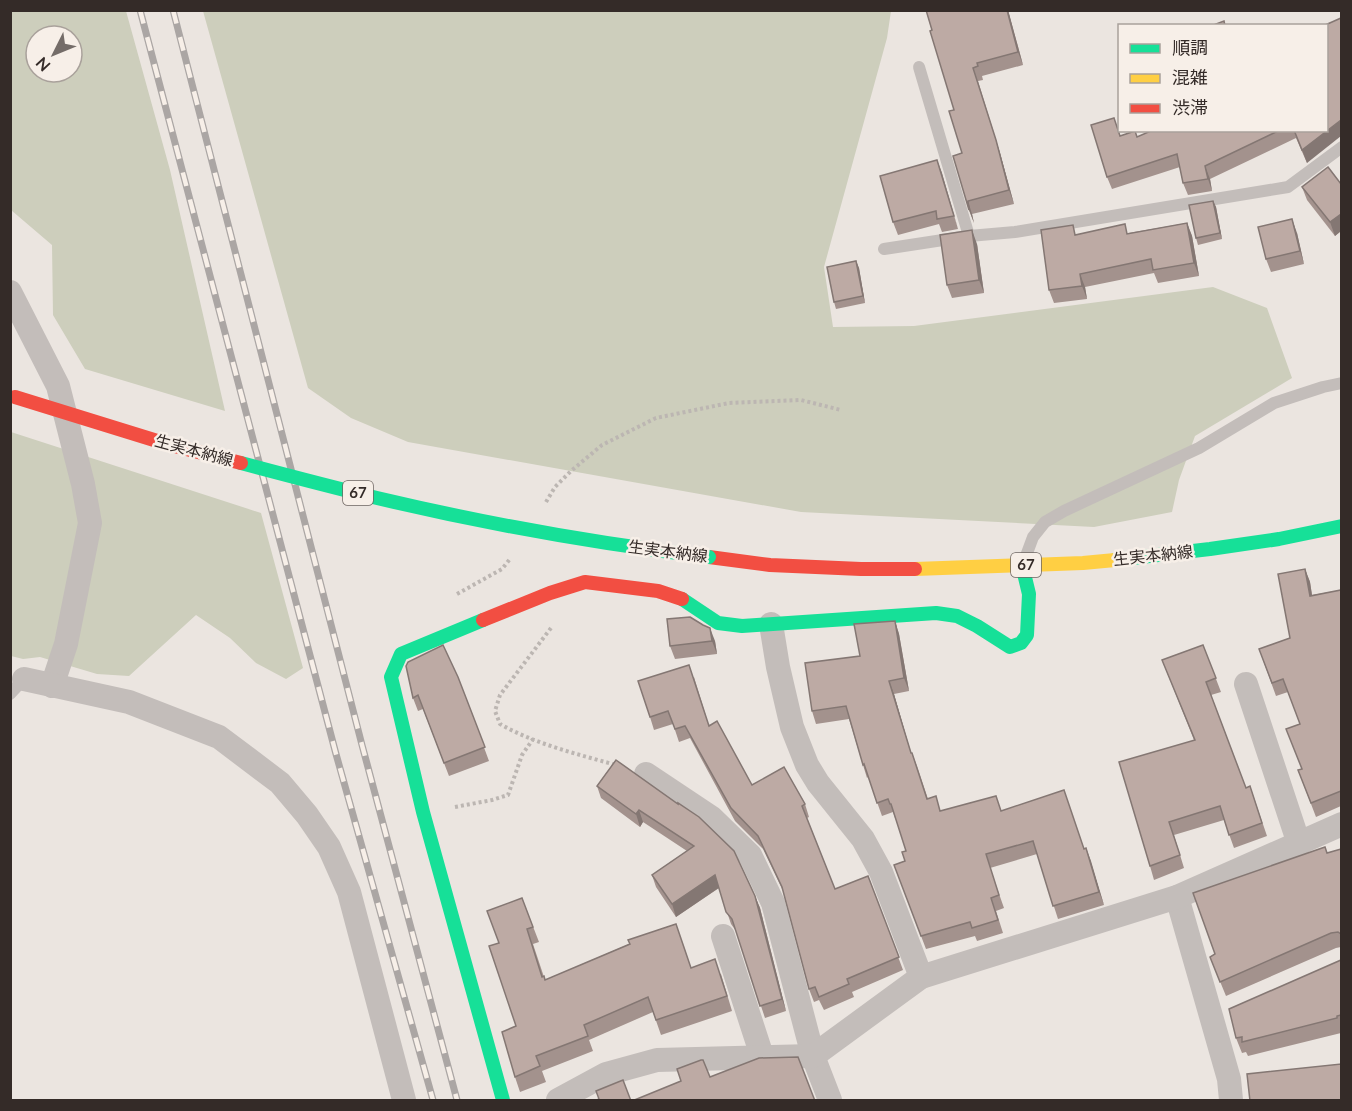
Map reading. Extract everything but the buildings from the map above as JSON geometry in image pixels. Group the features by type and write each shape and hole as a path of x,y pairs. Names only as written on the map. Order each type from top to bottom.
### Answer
{"main road":[{"name":"生実本納線","path":"13,396 167,444 377,498 581,539 770,565 861,569 940,569 1083,563 1147,557 1279,539 1341,526"},
{"path":"503,1101 423,812 391,677 401,654 550,593 585,582 658,591 684,600 718,623 742,626 936,613 957,616 1010,647 1021,643 1027,635 1029,594 1023,565"}],"street":[{"path":"10,292 58,386 83,484 90,523 66,644 52,686"},
{"path":"771,624 792,727 807,765 818,783 863,839 881,872 921,977"},
{"path":"1246,684 1299,844"},
{"path":"17,687 52,686 129,702 219,737 280,783 307,815 329,847 349,892 404,1101"},
{"path":"646,774 712,818 750,855 773,903 813,1056 830,1101"},
{"path":"558,1101 606,1074 657,1060 813,1056 921,977 1177,897 1341,824"},
{"path":"1177,897 1223,1013 1231,1101"},
{"path":"723,936 762,1056"}],"lane":[{"path":"919,67 969,236"},
{"path":"885,249 969,236 1015,232 1288,187 1341,147"},
{"path":"1023,565 1033,537 1045,522 1064,511 1199,448 1274,403 1341,383"}],"path":[{"path":"543,506 555,487 602,445 656,418 729,404 801,400 841,410"},
{"path":"456,595 502,568 514,554"},
{"path":"557,620 500,695 495,711 500,724 516,734 646,774"},
{"path":"423,812 508,795 522,755 533,739"}],"green space":[{"path":"11,10 126,11 170,170 225,411 85,369 53,315 52,245 11,210"},
{"path":"203,11 891,11 887,38 824,267 833,327 914,326 1213,287 1267,308 1292,378 1195,436 1179,480 1172,512 1094,527 801,512 408,442 351,418 308,388"},
{"path":"11,432 261,513 303,668 286,679 256,663 230,638 196,615 129,676 97,674 40,657 23,659 11,656"}],"railway":[{"path":"140,10 336,754 433,1100"},
{"path":"173,10 362,745 457,1100"}],"traffic: fast":[{"path":"241,463 377,498 460,516 584,539 709,557"},
{"path":"1115,560 1279,539 1342,526"},
{"path":"682,599 718,623 742,626 936,613 957,616 1010,647 1021,643 1027,635 1029,594 1022,565"},
{"path":"483,620 401,654 391,677 423,812 503,1100"}],"traffic: slow":[{"path":"915,569 1115,560"}],"traffic: jam":[{"path":"15,397 167,444 241,463"},
{"path":"709,557 770,565 915,569"},
{"path":"483,620 550,593 585,582 658,591 682,599"}]}
